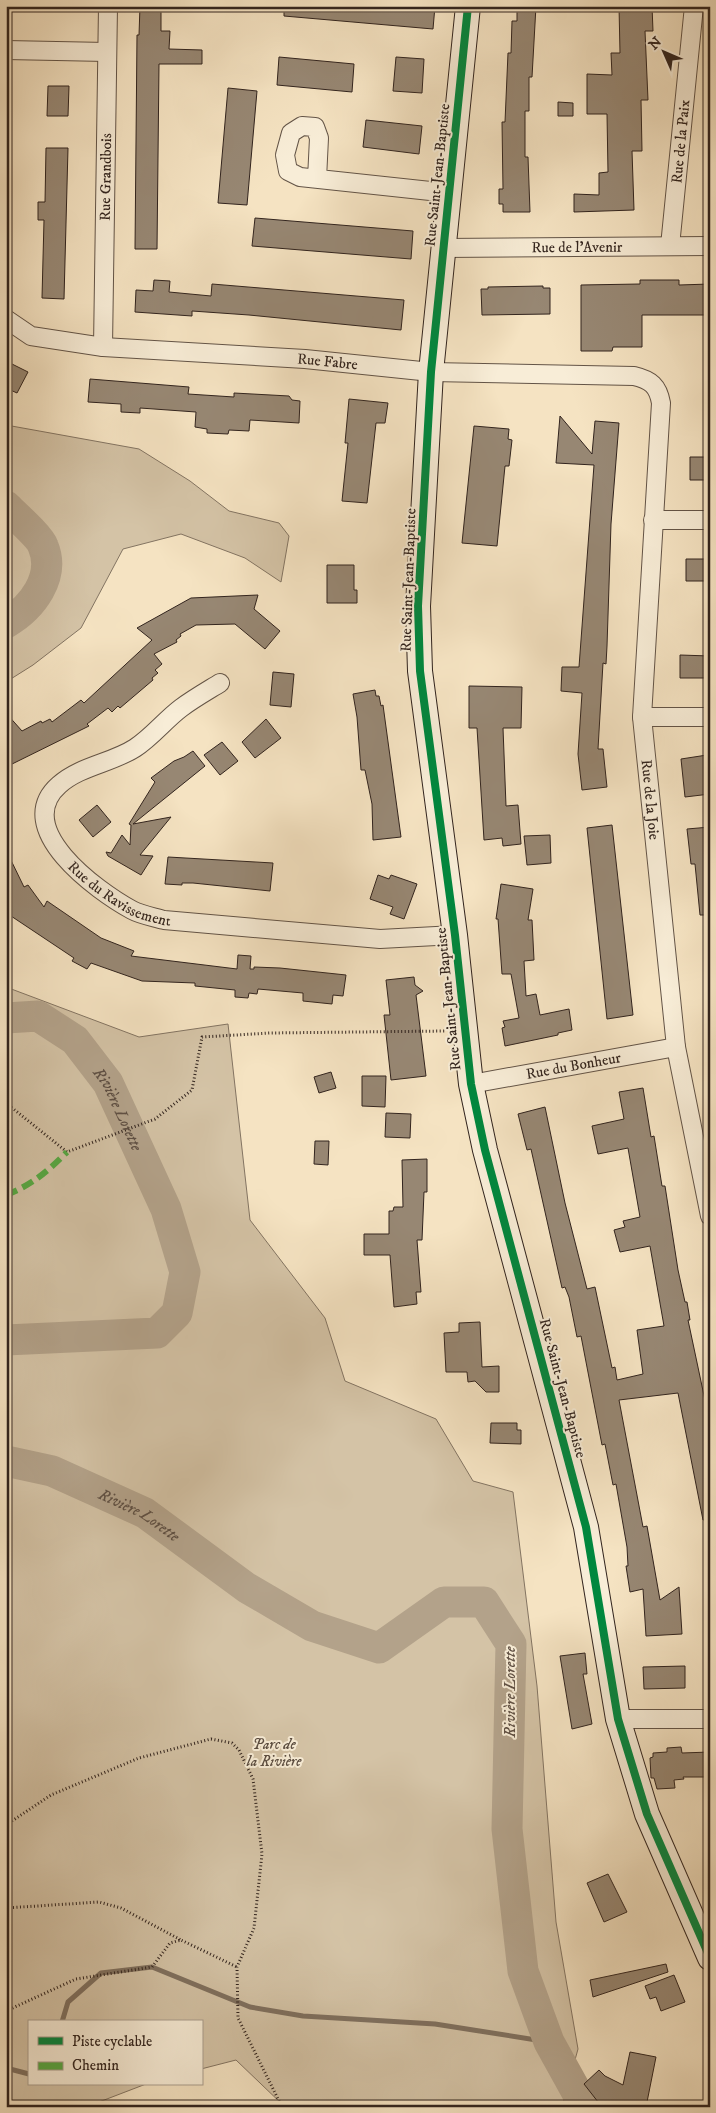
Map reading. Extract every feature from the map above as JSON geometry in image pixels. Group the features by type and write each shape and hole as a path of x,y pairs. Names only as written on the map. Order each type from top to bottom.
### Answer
{"street":[{"name":"Rue Grandbois","path":"103,347 108,6"},
{"name":"Rue Saint-Jean-Baptiste","path":"468,6 431,372 418,606 420,671 455,934 471,1084 485,1150 586,1526 618,1719 646,1814 710,1958"},
{"name":"Rue de la Paix","path":"670,246 694,6"},
{"path":"6,50 107,52"},
{"path":"317,179 449,193"},
{"name":"Rue de l'Avenir","path":"443,248 710,246"},
{"name":"Rue Fabre","path":"6,319 31,336 103,347 305,359 431,372 634,376 651,382"},
{"name":"Rue de la Joie","path":"651,382 659,390 661,404 642,717 676,1047 710,1216"},
{"path":"653,520 710,520"},
{"name":"Rue du Ravissement","path":"220,683 182,708 134,748 59,785 49,799 44,814 46,831 58,849 82,876 134,911 164,920 380,939 455,934"},
{"path":"642,717 710,717"},
{"name":"Rue du Bonheur","path":"471,1084 676,1047"},
{"path":"618,1719 710,1719"}],"path":[{"path":"6,1103 67,1152 155,1119 192,1090 202,1037 270,1033 466,1030"},
{"path":"6,1825 50,1795 139,1758 211,1739 232,1743 240,1750 253,1779 262,1854 254,1928 237,1967 238,2018 282,2107"},
{"path":"6,1908 99,1902 121,1908 237,1967"},
{"path":"6,2012 76,1979 152,1967 170,1943 181,1940"}],"green space":[{"path":"6,425 139,449 190,481 229,511 279,523 289,536 281,582 245,558 181,534 123,549 81,628 33,665 6,682"},
{"name":"Parc de la Rivière","path":"6,987 139,1037 228,1024 250,1220 325,1318 345,1381 436,1419 473,1481 513,1492 537,1686 556,1922 578,2049 562,2107 285,2107 236,2060 202,2069 202,2020 28,2020 28,2086 141,2086 86,2107 6,2107"}],"building":[{"path":"140,6 161,6 161,31 170,31 169,49 202,50 202,64 159,64 157,249 135,249 137,35 139,35"},
{"path":"284,6 435,6 433,29 284,16"},
{"path":"517,6 536,6 532,77 529,77 529,111 525,111 525,157 528,157 530,212 503,212 503,204 499,204 499,189 503,189 502,122 505,122 508,53 511,53 512,21 517,21"},
{"path":"619,6 652,6 653,31 645,31 648,100 641,100 642,151 632,151 634,210 574,212 574,194 599,195 599,173 608,172 607,114 587,114 587,74 612,75 611,53 620,53"},
{"path":"279,57 354,64 352,92 277,85"},
{"path":"396,57 424,59 422,93 393,91"},
{"path":"48,86 69,86 68,116 47,116"},
{"path":"228,88 257,91 247,205 218,203"},
{"path":"558,102 573,103 573,116 558,116"},
{"path":"366,120 422,126 419,154 363,147"},
{"path":"46,148 68,148 64,299 42,298 44,220 38,220 38,202 45,202"},
{"path":"255,218 413,231 411,259 252,246"},
{"path":"154,280 170,281 169,292 211,296 212,284 404,300 401,330 192,311 192,316 135,312 136,290 153,291"},
{"path":"640,280 679,280 679,285 710,284 710,315 642,315 642,347 613,347 612,351 581,351 581,285 640,284"},
{"path":"543,286 543,288 550,288 550,314 482,315 481,289 488,289 488,287"},
{"path":"6,361 28,372 17,393 6,388"},
{"path":"90,379 189,387 188,394 234,397 234,393 289,396 292,400 300,401 299,423 250,420 249,431 229,430 228,434 207,433 207,429 195,427 196,412 140,408 140,413 121,412 121,404 88,402"},
{"path":"349,399 388,403 385,423 376,423 367,503 342,501 348,443 345,443"},
{"path":"560,416 592,454 595,421 619,423 611,524 606,664 603,663 598,749 603,749 607,787 582,790 578,754 582,693 561,691 562,667 579,667 594,465 556,463"},
{"path":"474,426 509,429 508,439 512,440 509,466 505,466 497,546 462,543"},
{"path":"690,457 710,457 710,480 690,480"},
{"path":"686,559 710,559 710,581 686,581"},
{"path":"327,565 354,565 354,590 357,590 357,603 327,603"},
{"path":"258,595 254,609 280,631 265,649 235,624 196,625 180,634 181,636 176,640 177,642 154,654 162,664 155,670 158,673 152,678 153,680 120,708 118,706 112,712 108,708 87,724 89,726 6,767 6,713 22,731 41,721 42,723 50,719 52,722 81,700 84,703 152,640 137,628 191,598"},
{"path":"680,655 710,656 710,678 680,678"},
{"path":"273,672 294,674 291,707 270,705"},
{"path":"469,686 522,687 521,728 503,728 506,806 518,805 521,844 503,846 502,838 484,840 477,728 469,728"},
{"path":"375,690 376,696 379,696 381,706 383,705 401,837 373,840 372,804 365,770 361,770 357,717 353,694"},
{"path":"266,719 281,738 255,758 242,742"},
{"path":"222,742 238,761 220,775 204,755"},
{"path":"193,751 205,766 133,824 171,817 140,855 153,856 141,875 108,856 106,852 111,853 122,835 130,845 131,825 129,824 155,782 151,778 174,761"},
{"path":"707,755 710,794 685,797 681,759"},
{"path":"97,805 111,822 93,837 79,820"},
{"path":"612,825 633,1015 607,1019 587,828"},
{"path":"710,827 710,915 700,915 695,864 691,864 687,829"},
{"path":"550,835 551,863 527,865 524,836"},
{"path":"6,850 24,887 28,885 44,907 47,901 101,938 134,951 131,956 237,969 238,955 251,956 250,969 254,969 254,967 280,968 346,975 343,996 333,995 332,1004 303,1001 303,993 258,989 257,994 249,993 248,998 235,997 235,990 195,986 195,983 142,981 91,963 87,969 72,961 74,958 11,916 6,910"},
{"path":"168,857 273,863 270,891 193,883 182,883 182,885 165,884"},
{"path":"378,875 389,879 391,875 417,884 404,919 390,914 393,907 370,899"},
{"path":"501,884 533,889 528,920 532,920 534,960 524,961 526,996 536,994 540,1015 569,1009 572,1030 558,1033 558,1035 505,1046 502,1028 505,1027 503,1021 519,1018 511,974 502,974 498,919 496,919"},
{"path":"414,977 415,985 423,991 416,995 426,1076 391,1080 384,1015 390,1015 386,980"},
{"path":"331,1072 336,1088 319,1093 314,1077"},
{"path":"362,1076 386,1076 385,1107 362,1106"},
{"path":"643,1088 651,1137 654,1136 662,1186 665,1186 678,1270 685,1302 687,1302 690,1320 688,1320 710,1424 710,1519 703,1520 678,1393 619,1400 643,1527 647,1526 660,1600 679,1587 682,1634 646,1636 643,1589 630,1592 626,1566 628,1566 627,1547 616,1484 613,1485 605,1444 602,1445 581,1336 577,1337 569,1297 565,1287 562,1288 531,1149 527,1150 518,1114 545,1107 565,1203 587,1289 595,1287 612,1368 615,1367 617,1380 643,1374 637,1330 664,1326 650,1246 620,1252 614,1230 625,1227 623,1221 640,1217 628,1148 598,1154 592,1126 624,1119 619,1092"},
{"path":"386,1113 411,1114 410,1138 385,1137"},
{"path":"315,1141 329,1141 328,1165 314,1164"},
{"path":"427,1159 427,1192 424,1192 422,1240 417,1240 421,1292 416,1292 417,1304 394,1307 390,1255 364,1255 364,1234 389,1234 389,1211 393,1211 394,1207 403,1207 402,1160"},
{"path":"480,1322 482,1367 499,1366 499,1392 486,1392 475,1381 468,1382 467,1372 446,1372 444,1333 459,1332 459,1323"},
{"path":"491,1423 517,1423 517,1430 521,1430 521,1444 490,1443"},
{"path":"585,1653 587,1674 583,1674 592,1724 572,1729 560,1656"},
{"path":"685,1666 685,1688 644,1689 643,1667"},
{"path":"681,1747 682,1753 710,1752 710,1777 683,1777 684,1779 674,1780 675,1788 657,1789 654,1778 651,1778 650,1758 653,1757 653,1753 667,1752 667,1748"},
{"path":"608,1874 627,1912 604,1922 587,1883"},
{"path":"666,1964 668,1972 593,1997 590,1980"},
{"path":"674,1975 685,2002 661,2011 656,1997 650,1999 645,1986"},
{"path":"630,2052 656,2057 646,2107 602,2107 584,2084 599,2070 605,2076 623,2085"}],"waterway":[{"name":"Rivière Lorette","path":"6,506 41,542 46,558 44,580 33,600 16,617 6,623"},
{"name":"Rivière Lorette","path":"6,1018 38,1016 75,1040 108,1083 166,1209 185,1272 177,1313 157,1333 6,1340"},
{"name":"Rivière Lorette","path":"6,1461 52,1471 145,1513 247,1588 312,1626 379,1648 444,1602 484,1602 511,1644 507,1829 523,1971 549,2042 585,2107"},
{"path":"63,2020 68,2002 101,1973 152,1967 250,2007 303,2016 435,2024 549,2042"},
{"path":"6,2068 28,2074"}],"marked path":[{"path":"6,1195 24,1187 39,1177 67,1152"}],"cycle path":[{"path":"468,6 431,372 418,606 420,671 455,935 471,1084 485,1150 586,1527 618,1719 647,1814 710,1958"}]}
